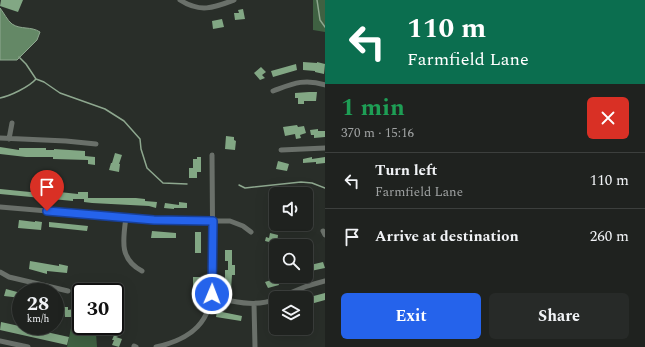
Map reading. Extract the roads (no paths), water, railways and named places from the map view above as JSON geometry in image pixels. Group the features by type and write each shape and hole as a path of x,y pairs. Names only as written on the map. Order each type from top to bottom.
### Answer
{"street":[{"path":"180,0 188,5 206,9 234,0"},
{"path":"273,90 300,81 325,84"},
{"path":"10,139 12,124"},
{"path":"0,138 96,144"},
{"path":"281,150 325,148"},
{"path":"156,347 175,342 193,331 203,321 210,306 212,298 212,155"},
{"path":"0,207 171,221 234,222 251,232"},
{"path":"126,217 123,240 125,254 131,263 142,271"},
{"path":"0,272 9,277 68,291"},
{"path":"294,291 325,281"},
{"path":"212,298 254,304 269,302"},
{"path":"254,304 255,347"},
{"path":"0,341 28,347"}],"waterway":[{"path":"317,0 320,20 325,27"},
{"path":"19,57 26,64 36,79 44,82 60,93 105,109 124,121 140,139 141,149 147,168 163,183 187,184"},
{"path":"0,98 19,91 36,79"},
{"path":"239,185 245,188 301,182 312,183 325,188"}]}
